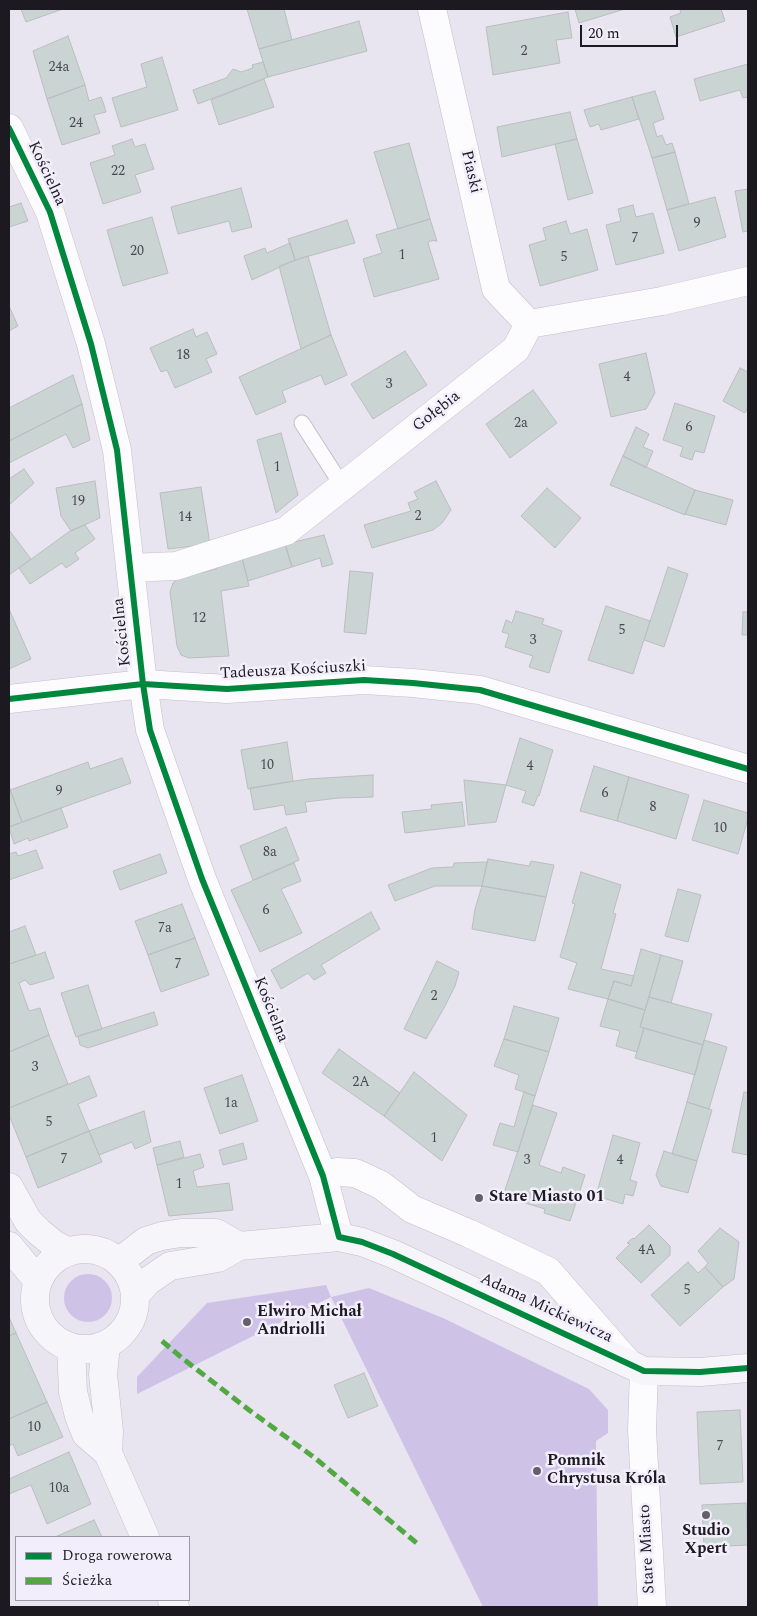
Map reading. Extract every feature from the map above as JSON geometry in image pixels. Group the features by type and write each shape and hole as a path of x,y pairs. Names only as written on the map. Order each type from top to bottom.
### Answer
{"main road":[{"path":"9,1187 28,1221 39,1232 67,1251"},
{"path":"120,1261 146,1241 162,1236 216,1233 239,1246"},
{"name":"Adama Mickiewicza","path":"136,1294 148,1281 170,1266 218,1258 239,1246 339,1237 362,1242 393,1254 636,1367 700,1372 748,1368"},
{"path":"9,1246 38,1282"},
{"path":"86,1248 110,1254 120,1261 132,1279 136,1294 136,1306 132,1319 126,1329 106,1345 88,1349 71,1347 50,1335 38,1315 35,1304 35,1292 44,1270 52,1261 67,1251 86,1248"},
{"path":"106,1345 102,1374 109,1431 108,1454"},
{"path":"71,1347 73,1392 86,1434 108,1454 145,1536"}],"street":[{"name":"Piaski","path":"432,9 496,289 529,324"},
{"name":"Kościelna","path":"9,128 50,212 91,344 117,450 143,684 150,730 202,879 323,1176 339,1237"},
{"path":"529,324 662,301 748,281"},
{"name":"Gołębia","path":"130,568 176,566 286,531 516,349 529,324"},
{"name":"Tadeusza Kościuszki","path":"9,699 143,684 227,689 364,680 413,683 480,690 748,769"},
{"path":"323,1176 337,1172 355,1173 381,1186 412,1209 548,1271 636,1367"},
{"name":"Stare Miasto","path":"636,1367 642,1430 652,1607"}],"lane":[{"path":"302,423 343,487"}],"shaded area":[{"path":"88,1274 97,1276 105,1281 110,1289 112,1298 110,1307 105,1315 97,1320 88,1322 79,1320 71,1315 66,1307 64,1298 66,1289 71,1281 79,1276"},
{"path":"326,1285 331,1297 137,1394 137,1377 207,1303"},
{"path":"369,1288 443,1318 589,1389 608,1410 608,1433 596,1441 598,1607 483,1607 331,1297"}],"building":[{"path":"21,9 63,9 26,22"},
{"path":"247,9 284,9 292,40 259,49"},
{"path":"575,9 625,9 579,23"},
{"path":"680,9 721,9 725,21 676,37 670,17 681,13"},
{"path":"568,12 572,38 556,40 560,63 493,75 486,27"},
{"path":"359,21 367,51 268,77 259,49"},
{"path":"68,36 85,85 47,99 33,51"},
{"path":"162,57 178,110 121,127 112,98 147,87 141,64"},
{"path":"263,62 268,77 198,104 193,90 226,78 233,69 241,72 253,68 252,65"},
{"path":"748,64 748,97 743,98 740,90 700,101 694,79"},
{"path":"264,79 274,107 219,125 211,100"},
{"path":"85,85 89,101 101,97 104,105 106,112 94,115 100,133 62,145 47,99"},
{"path":"655,91 664,119 653,123 657,137 662,135 666,145 672,143 675,152 652,158 632,97"},
{"path":"632,97 639,119 601,130 599,124 590,127 584,110"},
{"path":"570,112 577,139 502,157 497,127"},
{"path":"132,139 135,147 145,144 154,169 135,175 141,192 103,204 90,163 115,155 112,146"},
{"path":"577,139 593,193 568,200 555,144"},
{"path":"409,143 430,219 398,229 374,152"},
{"path":"675,152 689,204 667,210 652,158"},
{"path":"241,188 252,227 232,232 229,221 178,234 171,207"},
{"path":"748,189 748,231 743,232 735,191"},
{"path":"715,197 726,237 679,251 667,210"},
{"path":"21,203 28,221 9,227 9,207"},
{"path":"633,205 636,217 653,213 664,253 616,265 606,225 621,221 618,209"},
{"path":"152,217 168,273 123,286 107,230"},
{"path":"430,219 437,241 434,240 428,243 439,279 374,297 363,259 382,253 376,235"},
{"path":"347,220 355,243 295,260 288,239"},
{"path":"566,221 570,234 587,229 598,270 540,286 529,245 546,240 543,228"},
{"path":"290,243 295,260 252,280 244,256 265,248 267,253"},
{"path":"308,256 331,335 301,349 279,266"},
{"path":"9,306 18,326 9,331"},
{"path":"193,329 196,337 207,332 217,354 206,359 212,372 175,388 167,370 161,372 150,348"},
{"path":"331,335 347,375 325,385 321,375 282,391 286,402 256,415 239,377"},
{"path":"405,351 427,385 373,419 351,384"},
{"path":"646,353 655,393 646,409 611,417 599,364"},
{"path":"740,368 748,372 748,407 745,413 723,401"},
{"path":"73,375 82,404 9,441 9,408"},
{"path":"533,390 557,423 510,458 486,424"},
{"path":"675,403 715,416 704,453 695,451 692,460 680,456 683,447 663,440"},
{"path":"82,404 90,440 73,448 66,434 9,463 9,441"},
{"path":"636,427 649,434 643,447 653,451 646,468 623,456"},
{"path":"281,433 298,495 276,513 257,440"},
{"path":"623,456 695,490 685,515 610,485"},
{"path":"24,469 34,483 9,505 9,479"},
{"path":"95,481 100,518 71,531 61,516 56,488"},
{"path":"436,481 451,510 442,523 433,530 372,548 364,525 411,511 408,503 418,499 414,492"},
{"path":"201,487 210,544 168,549 160,493"},
{"path":"547,488 581,518 555,548 521,516"},
{"path":"695,490 733,500 726,525 685,514"},
{"path":"85,525 95,539 75,553 79,559 66,568 62,563 30,584 19,568 70,531"},
{"path":"9,530 31,559 9,575"},
{"path":"324,535 333,564 322,567 320,558 292,567 285,544"},
{"path":"285,544 292,567 248,581 242,558"},
{"path":"242,558 249,586 221,591 229,656 189,658 181,655 177,646 170,592 173,583 179,578 217,569 216,566"},
{"path":"668,567 688,574 664,647 644,640"},
{"path":"350,571 373,573 366,634 344,632"},
{"path":"606,606 650,621 633,674 588,660"},
{"path":"9,609 31,659 9,669"},
{"path":"516,611 544,619 542,624 562,631 549,673 529,667 533,656 505,647 509,634 502,632 506,620 512,623"},
{"path":"743,612 748,612 748,635 742,635"},
{"path":"520,738 553,750 539,796 534,806 522,802 526,791 506,785"},
{"path":"287,742 293,781 248,789 241,750"},
{"path":"122,758 131,783 22,822 10,790 88,762 90,769"},
{"path":"594,766 629,777 617,821 580,811"},
{"path":"373,775 373,797 305,802 307,812 286,815 284,805 254,810 250,788 308,779"},
{"path":"629,777 689,795 676,839 617,821"},
{"path":"464,780 506,785 496,822 468,825"},
{"path":"9,786 22,822 9,827"},
{"path":"704,800 748,813 738,854 692,840"},
{"path":"462,802 465,826 405,833 402,812 432,809 431,805"},
{"path":"61,808 68,827 29,841 28,838 14,844 9,827"},
{"path":"286,827 299,860 253,880 240,846"},
{"path":"36,850 43,868 9,880 9,854 16,852 18,856"},
{"path":"160,854 167,873 120,890 113,871"},
{"path":"488,859 529,866 531,861 554,865 546,897 482,886"},
{"path":"487,862 482,886 435,886 395,901 388,885 432,868 453,867 454,863"},
{"path":"294,863 301,881 281,889 302,933 260,952 231,890"},
{"path":"581,872 621,885 613,913 616,914 601,969 634,976 631,986 614,981 608,999 568,989 577,963 560,957 575,904 572,903"},
{"path":"482,886 546,897 535,941 472,929 475,909"},
{"path":"678,889 701,895 688,942 665,936"},
{"path":"182,904 195,938 148,955 135,921"},
{"path":"371,912 380,929 321,965 326,973 314,980 308,973 281,989 271,970"},
{"path":"25,926 36,955 9,964 9,932"},
{"path":"195,938 209,975 161,992 148,955"},
{"path":"641,949 661,955 645,1010 608,999 614,981 631,986"},
{"path":"45,952 54,978 30,985 25,980 19,983 29,1011 40,1008 49,1035 9,1052 9,964"},
{"path":"661,955 683,961 671,1003 649,997"},
{"path":"437,961 459,972 455,986 426,1039 404,1029"},
{"path":"88,985 102,1029 76,1037 61,993"},
{"path":"649,997 712,1014 703,1045 640,1027"},
{"path":"608,999 645,1010 640,1027 644,1028 637,1052 616,1046 620,1031 600,1026"},
{"path":"514,1006 559,1018 549,1052 504,1039"},
{"path":"154,1012 158,1025 88,1048 80,1045 78,1036"},
{"path":"644,1028 703,1045 695,1075 635,1058"},
{"path":"49,1035 68,1084 9,1108 9,1052"},
{"path":"504,1039 549,1052 535,1096 515,1089 519,1075 494,1066"},
{"path":"704,1040 727,1047 709,1109 687,1102"},
{"path":"339,1049 400,1093 384,1116 322,1073"},
{"path":"414,1072 467,1115 442,1161 384,1116"},
{"path":"242,1075 258,1121 220,1134 204,1088"},
{"path":"89,1076 97,1096 78,1104 89,1131 26,1157 9,1115 9,1108"},
{"path":"524,1092 535,1096 518,1152 493,1145 500,1123 514,1127"},
{"path":"744,1092 748,1093 748,1155 732,1152"},
{"path":"687,1102 712,1110 697,1161 672,1154"},
{"path":"533,1105 557,1113 539,1165 561,1173 563,1167 585,1175 570,1221 544,1213 545,1209 503,1196"},
{"path":"144,1111 151,1142 135,1149 132,1142 99,1155 89,1131"},
{"path":"89,1131 102,1162 38,1188 26,1157"},
{"path":"613,1135 640,1143 630,1180 637,1182 633,1196 625,1194 623,1204 596,1196"},
{"path":"180,1141 184,1157 157,1165 153,1148"},
{"path":"243,1143 247,1159 223,1165 219,1150"},
{"path":"664,1151 697,1161 688,1193 661,1186 656,1175"},
{"path":"200,1154 204,1167 193,1171 197,1187 229,1183 233,1210 169,1216 157,1165"},
{"path":"649,1225 670,1246 670,1255 641,1283 616,1258 630,1244 627,1243"},
{"path":"720,1228 739,1242 734,1279 723,1287 705,1267 708,1263 698,1251"},
{"path":"688,1262 698,1273 705,1267 723,1287 680,1326 651,1295"},
{"path":"9,1317 16,1333 9,1336"},
{"path":"16,1333 47,1402 9,1419 9,1336"},
{"path":"364,1373 378,1406 348,1418 334,1385"},
{"path":"47,1402 63,1437 18,1456 13,1444 9,1446 9,1419"},
{"path":"740,1410 743,1482 700,1484 697,1412"},
{"path":"69,1452 91,1504 47,1524 31,1485 9,1494 9,1479"},
{"path":"746,1503 748,1545 704,1547 702,1505"},
{"path":"94,1520 102,1536 57,1536"}],"marked path":[{"path":"162,1341 249,1410 315,1458 419,1545"}],"cycle path":[{"path":"9,128 50,212 91,344 117,450 143,684 150,730 202,879 323,1176 339,1237 362,1242 393,1254 644,1371 700,1372 748,1368"},
{"path":"9,699 143,684 227,689 364,680 413,683 480,690 748,769"}],"place":[{"name":"Stare Miasto 01","path":"479,1198"},
{"name":"Elwiro Michał Andriolli","path":"247,1322"},
{"name":"Pomnik Chrystusa Króla","path":"537,1471"},
{"name":"Studio Xpert","path":"706,1515"}]}
